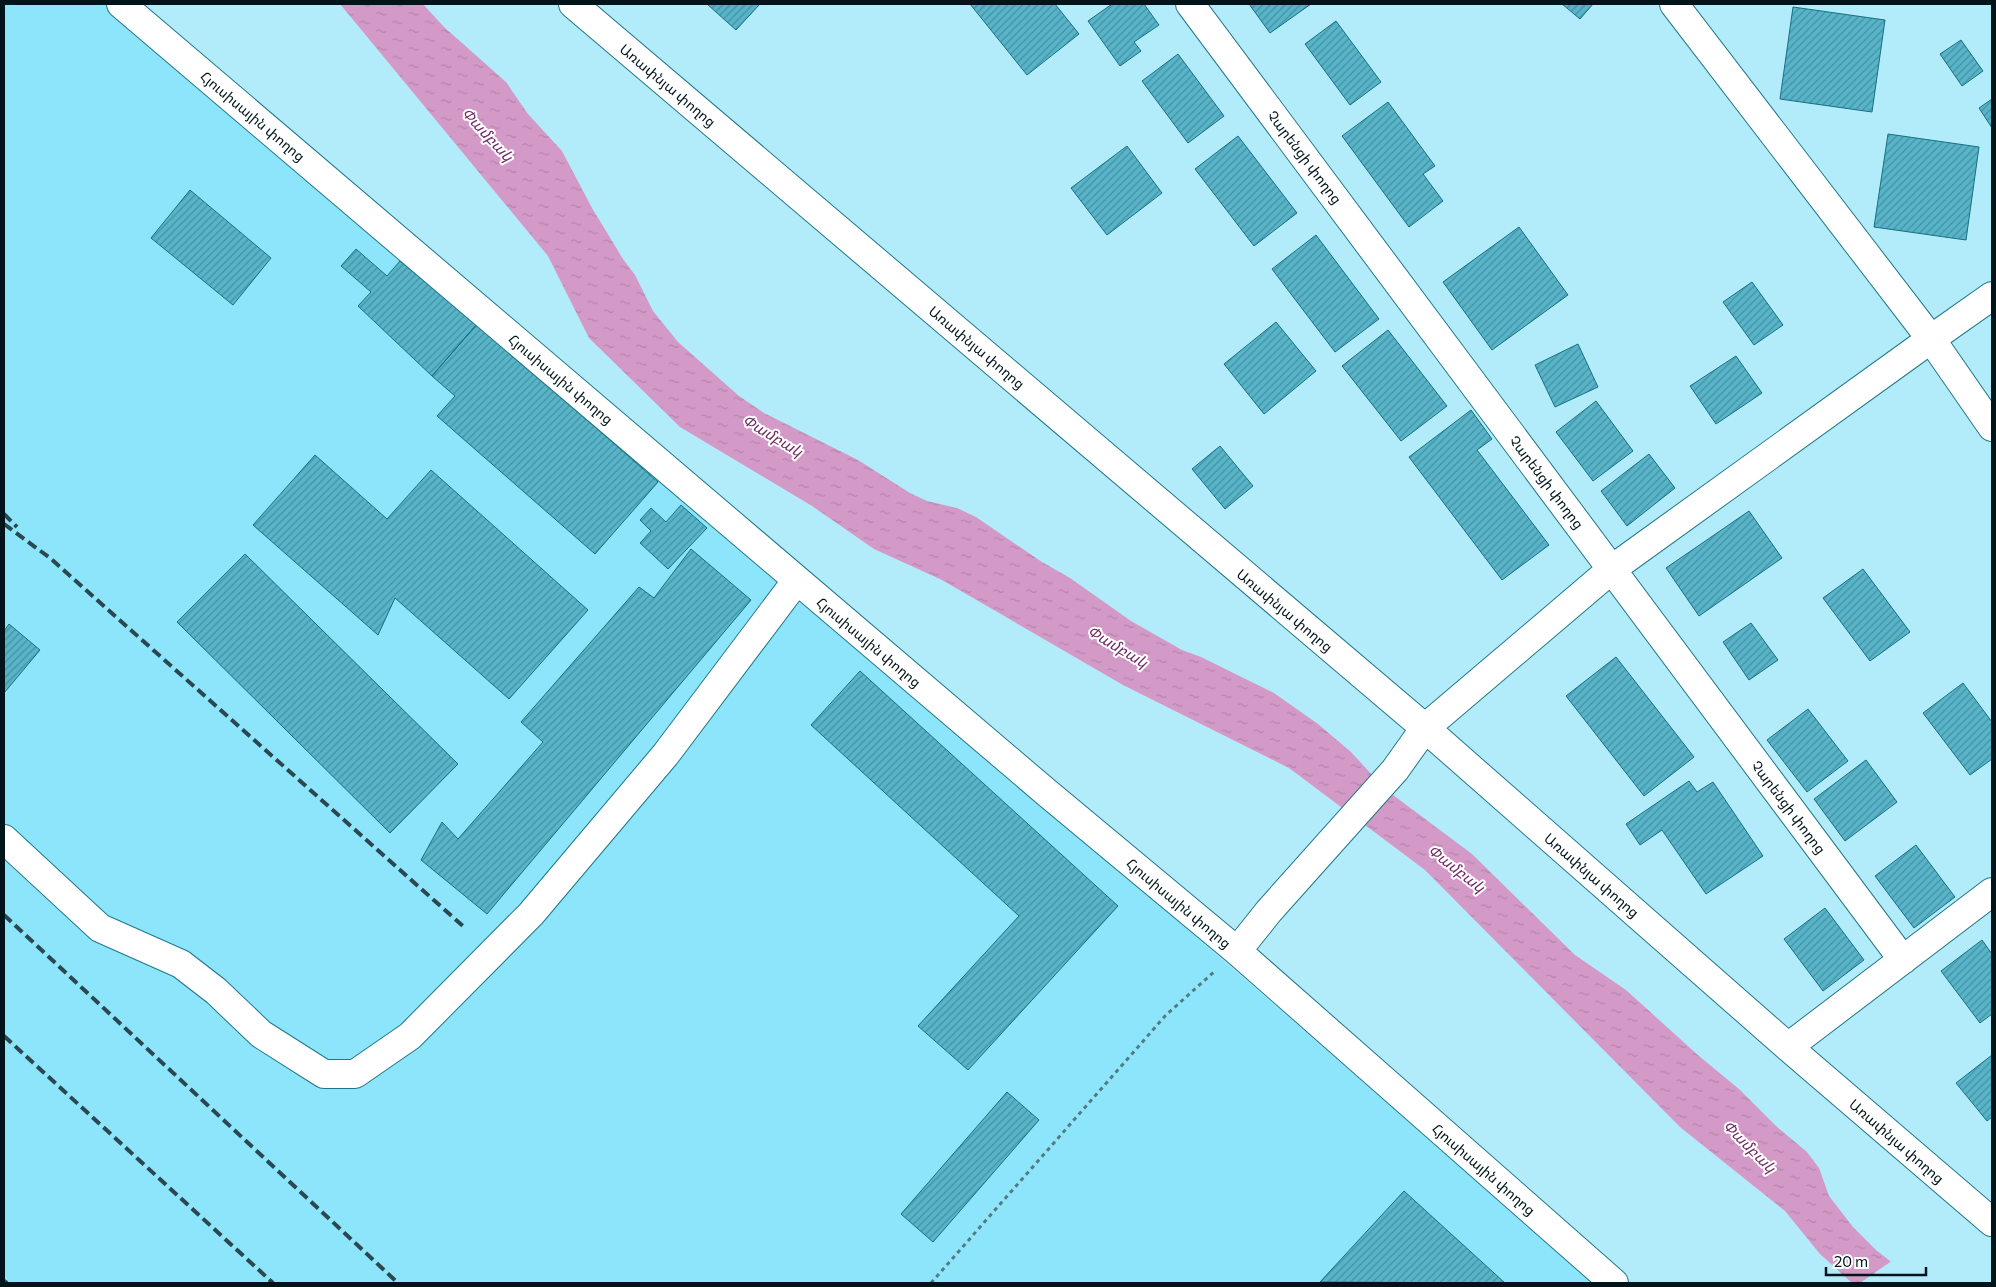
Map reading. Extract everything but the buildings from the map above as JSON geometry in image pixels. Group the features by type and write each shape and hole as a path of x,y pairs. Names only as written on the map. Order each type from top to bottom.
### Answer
{"street":[{"name":"Հյուսիսային փողոց","path":"121,4 1046,792 1238,951 1614,1283"},
{"name":"Առափնյա փողոց","path":"573,4 1425,728 1788,1047 1992,1222"},
{"name":"Չարենցի փողոց","path":"1190,4 1903,960"},
{"path":"1674,4 1931,338 1992,426"},
{"path":"1238,951 1268,911 1395,770 1425,728 1612,568 1992,296"},
{"path":"4,839 100,928 181,964 216,991 261,1034 324,1074 355,1074 410,1036 531,914 666,754 796,580"},
{"path":"1788,1047 1992,892"}],"path":[{"path":"931,1283 1166,1015 1238,951"}],"shaded area":[{"path":"4,4 108,4 482,320 1200,940 1593,1283 4,1283"}],"water":[{"name":"Փամբակ","path":"340,4 423,4 444,27 506,82 528,114 562,151 592,208 635,275 653,311 678,342 739,396 764,413 858,460 910,493 927,501 957,508 976,517 1042,562 1070,578 1131,621 1182,650 1201,657 1274,693 1318,724 1351,752 1385,789 1472,854 1575,955 1626,990 1699,1056 1739,1089 1776,1126 1807,1152 1819,1168 1829,1196 1853,1227 1876,1250 1918,1283 1852,1283 1820,1254 1785,1211 1680,1127 1425,870 1289,768 1123,685 942,580 874,549 812,506 680,427 589,338 548,256"}],"pier":[{"path":"1893,1260 1921,1283 1860,1283"}],"railway":[{"path":"4,514 17,527"},
{"path":"4,524 50,558 464,927"},
{"path":"4,915 398,1283"},
{"path":"4,1036 273,1283"}]}
